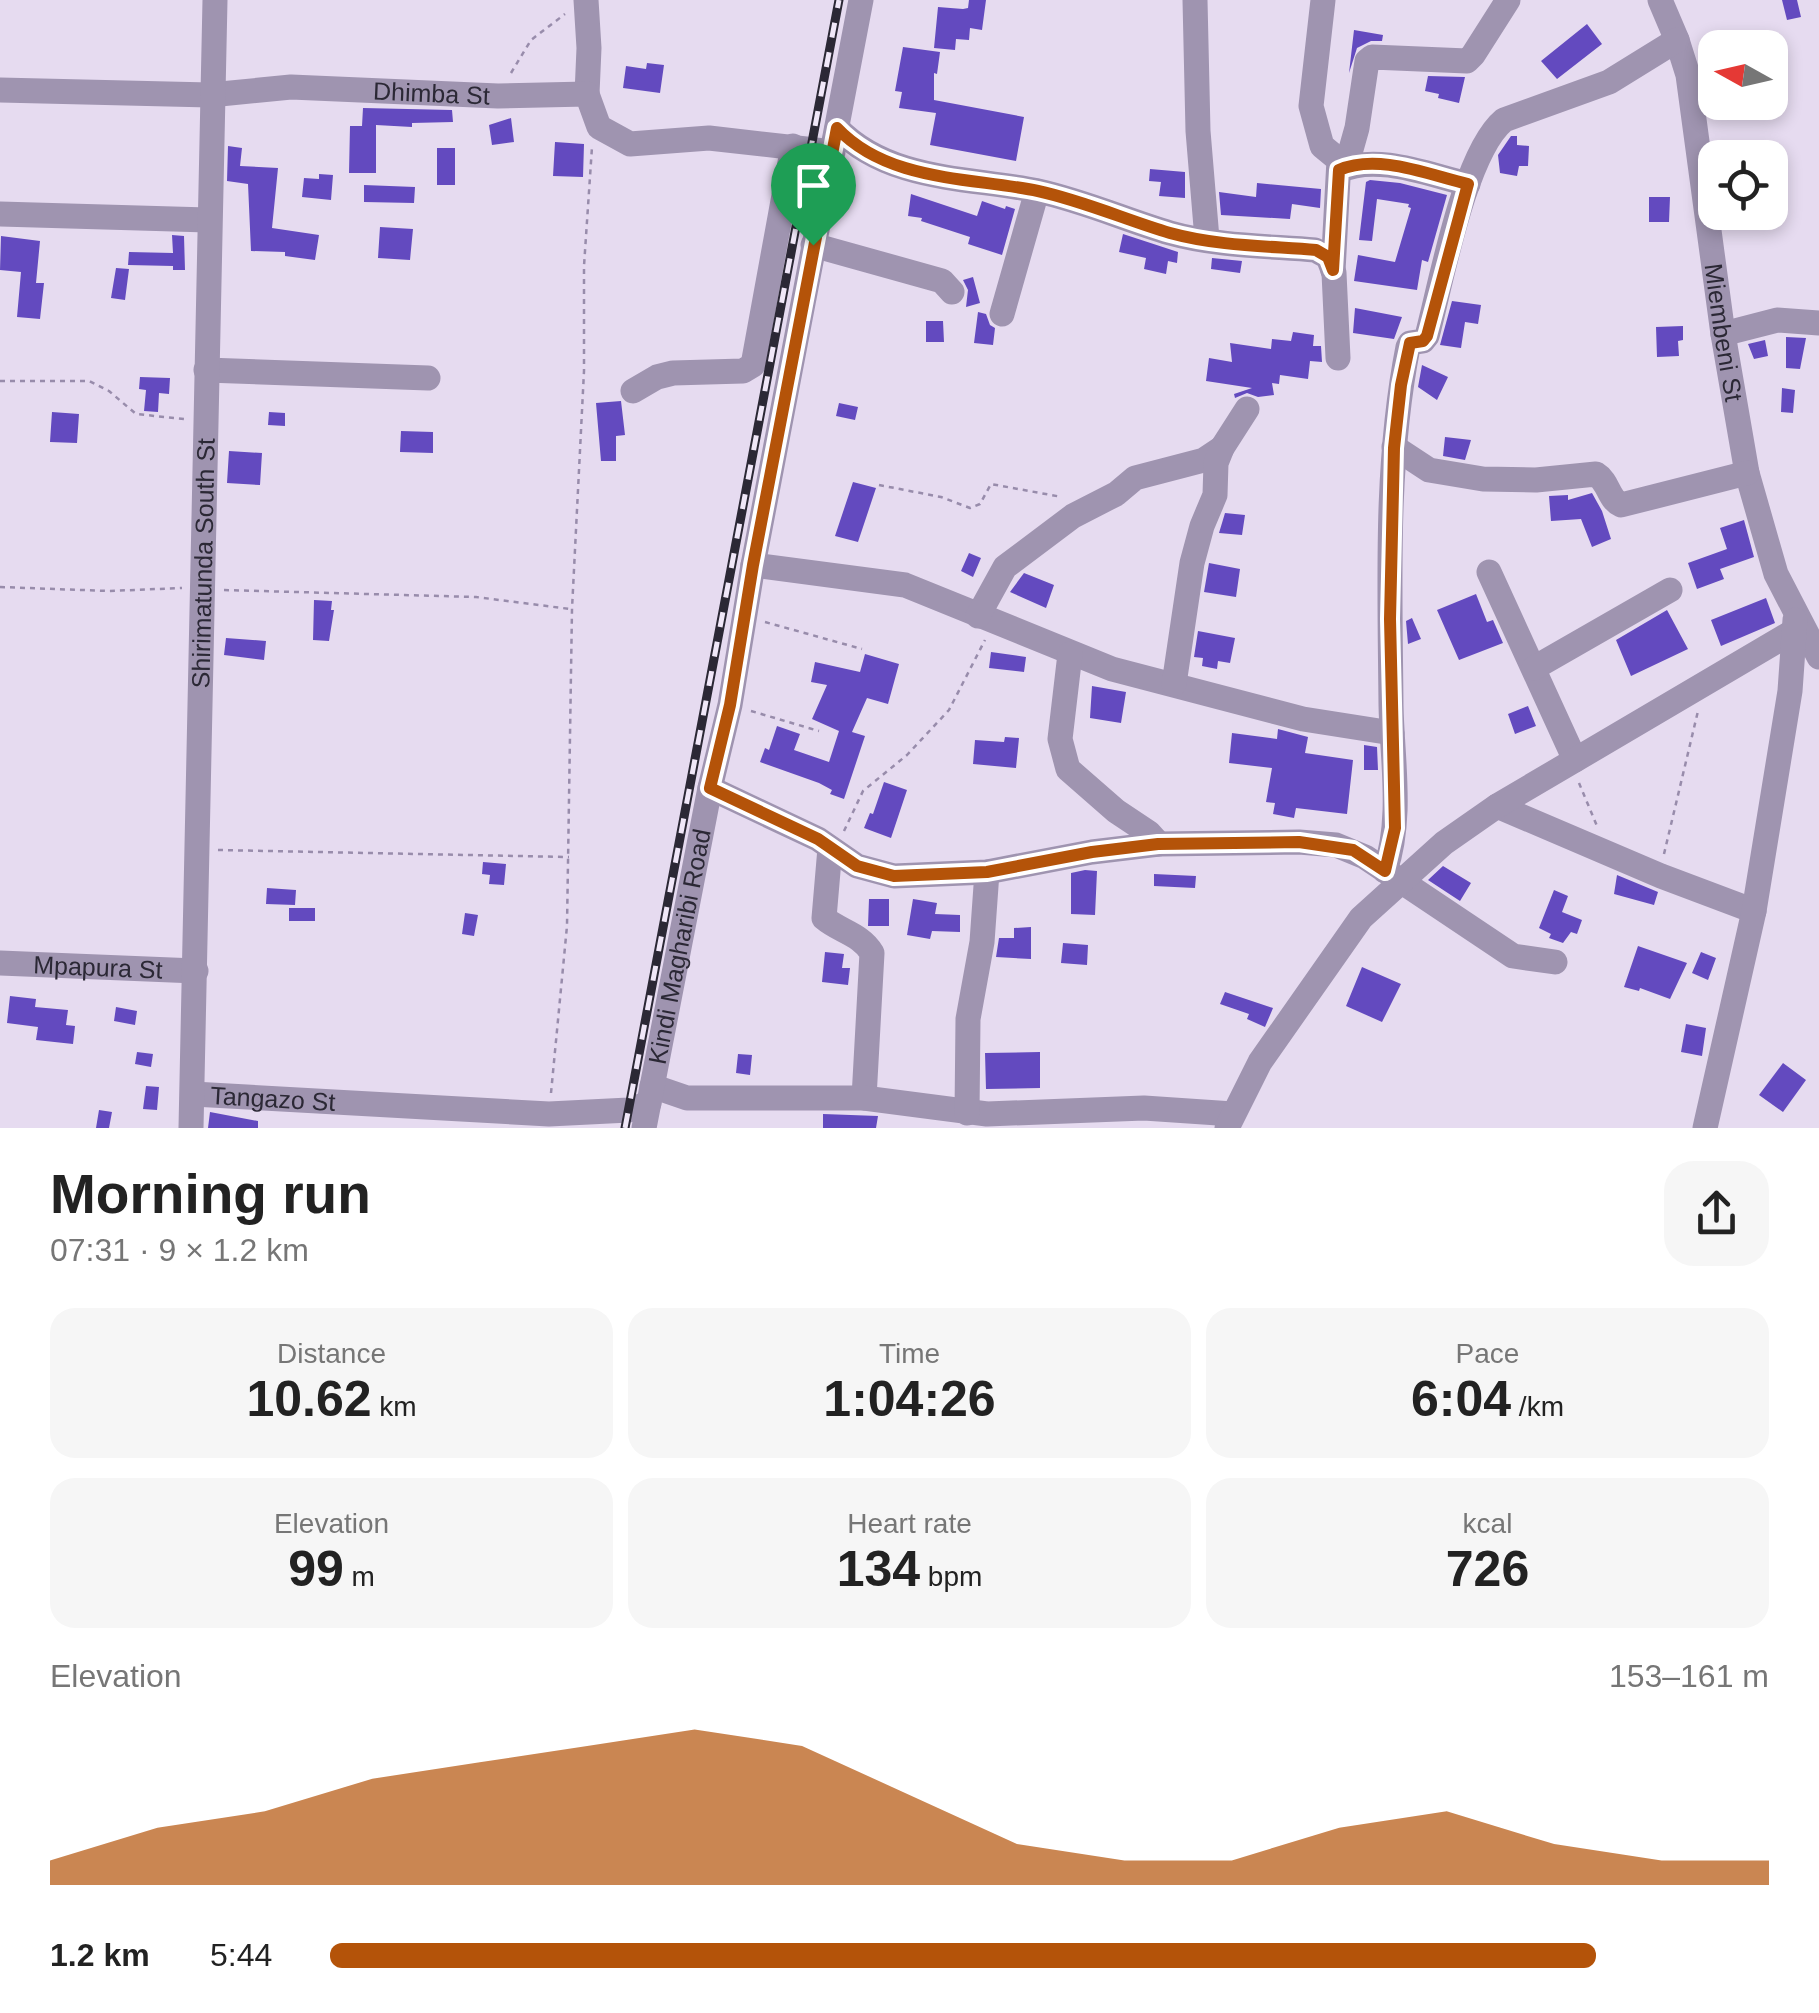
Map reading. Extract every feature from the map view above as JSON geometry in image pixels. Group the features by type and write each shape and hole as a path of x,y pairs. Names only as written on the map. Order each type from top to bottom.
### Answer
{"street":[{"name":"Shirimatunda South St","path":"191,1128 214,0"},
{"name":"Kindi Magharibi Road","path":"649,1106 710,788 730,705 861,0"},
{"path":"1195,0 1198,131 1207,240"},
{"path":"1323,0 1311,106 1322,146 1338,157 1343,169"},
{"path":"1338,358 1333,270 1343,169 1357,128 1366,61 1372,57 1467,60 1508,0"},
{"name":"Miembeni St","path":"1660,0 1688,76 1723,334 1747,473 1776,574 1819,657"},
{"path":"576,6 589,48 590,105 599,127 630,144 709,138 793,146 835,140 888,162 977,184 1036,191 1171,233 1316,250 1328,257 1333,270"},
{"path":"1392,876 1394,448 1408,347 1427,336 1468,184 1484,146 1504,120 1609,82 1677,40"},
{"name":"Dhimba St","path":"0,90 210,95 291,87 498,96 590,105"},
{"path":"633,391 664,375 743,372 753,364 793,146"},
{"path":"1343,169 1383,165 1468,184"},
{"path":"1002,314 1036,191"},
{"path":"0,214 208,220"},
{"path":"813,245 942,281 952,292"},
{"path":"1723,334 1777,320 1819,323"},
{"path":"206,370 428,378"},
{"path":"1174,684 1192,563 1216,495 1216,463 1247,409"},
{"path":"986,620 1005,567 1073,516 1116,494 1136,478 1204,460 1222,448"},
{"path":"1394,448 1428,470 1467,476 1524,480 1596,474 1613,500 1622,505 1747,473"},
{"path":"753,565 905,585 1112,670 1303,719 1392,733"},
{"path":"1489,572 1574,761"},
{"path":"1534,668 1670,590"},
{"path":"649,1106 687,1098 864,1098 968,1113 1144,1108 1230,1121 1260,1062 1392,876 1497,806 1804,625"},
{"path":"1705,1128 1754,911 1804,625"},
{"path":"1070,654 1060,740 1068,770 1158,844"},
{"path":"710,788 769,814 857,866 894,876 987,872 1158,844 1322,844 1353,850 1513,956 1555,962"},
{"path":"1497,806 1754,911"},
{"path":"833,849 824,918 849,932 872,952 864,1098"},
{"path":"968,1113 968,1019 982,942 987,872"},
{"name":"Mpapura St","path":"0,962 196,971"},
{"name":"Tangazo St","path":"193,1094 548,1114 649,1106"}],"path":[{"path":"498,96 531,40 576,6"},
{"path":"548,1114 567,926 572,609 584,371 590,105"},
{"path":"0,381 90,381 136,414 205,419"},
{"path":"878,485 940,497 970,508 980,504 991,484 1062,497"},
{"path":"0,587 147,591 203,588 476,597 572,609"},
{"path":"745,616 862,649"},
{"path":"833,849 863,792 907,755 949,710 986,620"},
{"path":"1661,876 1666,841 1694,737 1702,685"},
{"path":"730,705 819,731"},
{"path":"1574,761 1607,852"},
{"path":"196,850 568,856"}],"building":[{"path":"969,0 986,0 982,30 970,28 969,40 956,39 955,50 934,48 938,7 968,8"},
{"path":"1782,0 1797,0 1801,17 1787,20"},
{"path":"1587,24 1602,44 1557,79 1541,61"},
{"path":"1354,30 1383,35 1382,41 1357,48 1349,73"},
{"path":"903,47 940,52 937,74 934,73 934,100 1024,117 1016,161 930,145 936,113 899,108 902,92 895,91"},
{"path":"647,63 664,65 660,93 623,88 626,66 646,69"},
{"path":"1428,76 1465,77 1459,103 1425,91"},
{"path":"363,108 452,110 453,122 412,123 412,127 376,125 376,173 349,173 350,126 362,126"},
{"path":"511,118 514,142 492,145 489,125"},
{"path":"1511,136 1517,136 1517,145 1529,146 1528,166 1519,166 1517,176 1500,173 1498,155"},
{"path":"555,142 584,144 583,177 553,176"},
{"path":"228,146 242,148 240,166 278,168 272,228 319,235 315,260 285,256 285,252 251,251 248,184 227,181"},
{"path":"437,148 455,148 455,185 437,185"},
{"path":"1150,169 1185,172 1185,198 1159,196 1161,182 1149,181"},
{"path":"319,174 333,175 331,200 302,197 304,178 319,179"},
{"path":"1366,182 1447,195 1428,262 1422,260 1417,290 1354,281 1358,255 1395,262 1411,208 1409,204 1377,199 1372,241 1359,240"},
{"path":"1257,183 1321,189 1320,208 1292,204 1290,219 1221,215 1219,192 1256,197"},
{"path":"364,185 415,187 414,203 364,202"},
{"path":"911,194 977,216 982,201 1015,209 1002,255 968,244 970,237 908,216"},
{"path":"1649,197 1670,197 1669,222 1649,222"},
{"path":"380,227 413,229 410,260 378,258"},
{"path":"1123,234 1178,252 1177,263 1168,261 1166,274 1144,269 1146,258 1119,252"},
{"path":"172,235 184,236 185,270 128,265 129,252 173,253"},
{"path":"1,236 40,241 36,283 44,283 40,319 17,317 21,272 0,270"},
{"path":"1212,258 1242,261 1240,273 1211,269"},
{"path":"116,268 129,269 125,300 111,298"},
{"path":"973,277 980,303 966,307 968,290 963,280"},
{"path":"1452,301 1481,305 1478,324 1465,322 1461,348 1440,345"},
{"path":"1355,308 1402,317 1394,339 1353,333"},
{"path":"978,312 986,314 995,328 993,345 974,343"},
{"path":"926,321 943,321 944,342 926,342"},
{"path":"1683,326 1679,356 1657,357 1656,327"},
{"path":"1293,332 1314,335 1313,346 1321,346 1322,362 1310,361 1308,379 1280,375 1279,384 1272,383 1274,395 1258,397 1247,393 1235,398 1234,394 1252,388 1206,381 1209,358 1232,362 1230,343 1271,349 1272,339 1291,341"},
{"path":"1786,337 1806,338 1800,369 1786,368"},
{"path":"1765,340 1768,356 1754,359 1748,344"},
{"path":"1422,365 1448,377 1437,400 1418,387"},
{"path":"140,377 170,378 169,394 159,393 158,412 144,411 146,390 139,389"},
{"path":"1782,388 1795,390 1793,413 1781,412"},
{"path":"621,401 625,435 616,436 616,461 601,461 596,403"},
{"path":"839,403 858,407 855,420 836,416"},
{"path":"52,412 79,414 77,443 50,442"},
{"path":"269,412 285,413 285,426 268,425"},
{"path":"401,431 433,432 433,453 400,452"},
{"path":"1445,437 1471,440 1465,460 1443,456"},
{"path":"229,451 262,453 260,485 227,483"},
{"path":"853,482 876,488 858,542 835,536"},
{"path":"1592,493 1611,539 1592,547 1581,519 1551,521 1549,496 1568,495 1568,500"},
{"path":"1225,513 1245,515 1242,535 1219,533"},
{"path":"1744,520 1754,557 1720,569 1724,579 1697,589 1688,563 1727,549 1720,528"},
{"path":"969,553 981,558 973,577 961,571"},
{"path":"1209,563 1240,569 1236,597 1204,592"},
{"path":"1024,573 1054,585 1046,608 1010,592"},
{"path":"1476,594 1487,622 1493,620 1503,643 1459,660 1437,610"},
{"path":"1766,598 1775,623 1721,646 1711,620"},
{"path":"314,600 332,601 329,641 313,640"},
{"path":"1667,610 1688,649 1631,676 1616,640"},
{"path":"1412,618 1421,639 1408,644 1406,621"},
{"path":"1198,631 1235,638 1230,663 1218,661 1217,669 1202,666 1203,658 1194,657"},
{"path":"226,638 266,641 264,660 224,655"},
{"path":"991,652 1026,657 1024,672 989,668"},
{"path":"865,654 899,664 888,704 867,698 852,732 865,736 844,799 830,794 832,790 819,783 760,762 765,748 769,750 777,726 800,734 794,750 829,762 839,731 812,719 827,685 811,682 815,662 860,672"},
{"path":"1092,686 1126,692 1121,723 1090,718"},
{"path":"1528,706 1536,726 1515,734 1508,714"},
{"path":"1278,729 1308,737 1305,753 1353,760 1347,814 1296,808 1294,818 1273,814 1275,803 1266,802 1272,768 1229,763 1232,733 1277,739"},
{"path":"1005,737 1019,738 1016,768 973,764 975,740 1004,742"},
{"path":"1364,745 1377,747 1378,770 1364,770"},
{"path":"884,782 907,790 891,838 864,828"},
{"path":"483,862 506,864 504,885 489,884 490,875 482,874"},
{"path":"1443,866 1471,883 1460,901 1428,880"},
{"path":"1097,871 1095,915 1071,914 1071,873"},
{"path":"1154,874 1196,876 1195,888 1154,886"},
{"path":"1617,875 1658,892 1654,905 1614,894"},
{"path":"267,888 296,890 295,905 266,904"},
{"path":"1554,890 1568,896 1562,912 1582,920 1577,934 1571,932 1563,943 1549,938 1551,934 1539,928"},
{"path":"869,899 889,899 889,926 868,926"},
{"path":"913,899 937,903 935,914 960,915 960,932 932,931 930,939 907,935"},
{"path":"289,908 315,908 315,921 289,921"},
{"path":"465,913 478,915 474,936 462,934"},
{"path":"1031,927 1031,959 996,957 999,938 1014,938 1014,928"},
{"path":"1063,943 1088,945 1087,965 1061,963"},
{"path":"1638,946 1687,963 1670,999 1640,988 1639,991 1624,987"},
{"path":"825,952 844,954 842,968 850,968 848,985 822,982"},
{"path":"1701,952 1716,958 1708,980 1692,973"},
{"path":"1362,967 1401,984 1382,1022 1346,1006"},
{"path":"1225,992 1273,1008 1265,1027 1247,1019 1249,1014 1220,1004"},
{"path":"10,996 36,999 35,1007 68,1010 66,1025 75,1026 73,1044 36,1040 38,1027 7,1023"},
{"path":"116,1007 137,1011 135,1025 114,1021"},
{"path":"1686,1024 1706,1028 1702,1056 1681,1052"},
{"path":"137,1052 153,1054 151,1067 135,1064"},
{"path":"1040,1052 1040,1088 986,1089 985,1053"},
{"path":"738,1054 752,1055 750,1075 736,1073"},
{"path":"1783,1063 1806,1080 1783,1112 1759,1095"},
{"path":"146,1086 159,1087 157,1110 143,1109"},
{"path":"99,1110 112,1112 109,1128 96,1128"},
{"path":"210,1112 258,1121 258,1128 208,1128"},
{"path":"823,1114 878,1116 876,1128 823,1128"}],"railway":[{"path":"625,1128 839,0"}],"route":[{"path":"837,128 856,148 888,162 977,184 1036,191 1171,233 1316,250 1328,257 1333,270 1339,170 1383,165 1468,184 1426,340 1410,343 1401,385 1394,448 1390,619 1395,828 1385,871 1353,850 1299,842 1158,844 987,872 894,876 857,866 818,839 710,788 730,705 813,245 837,128"}]}
